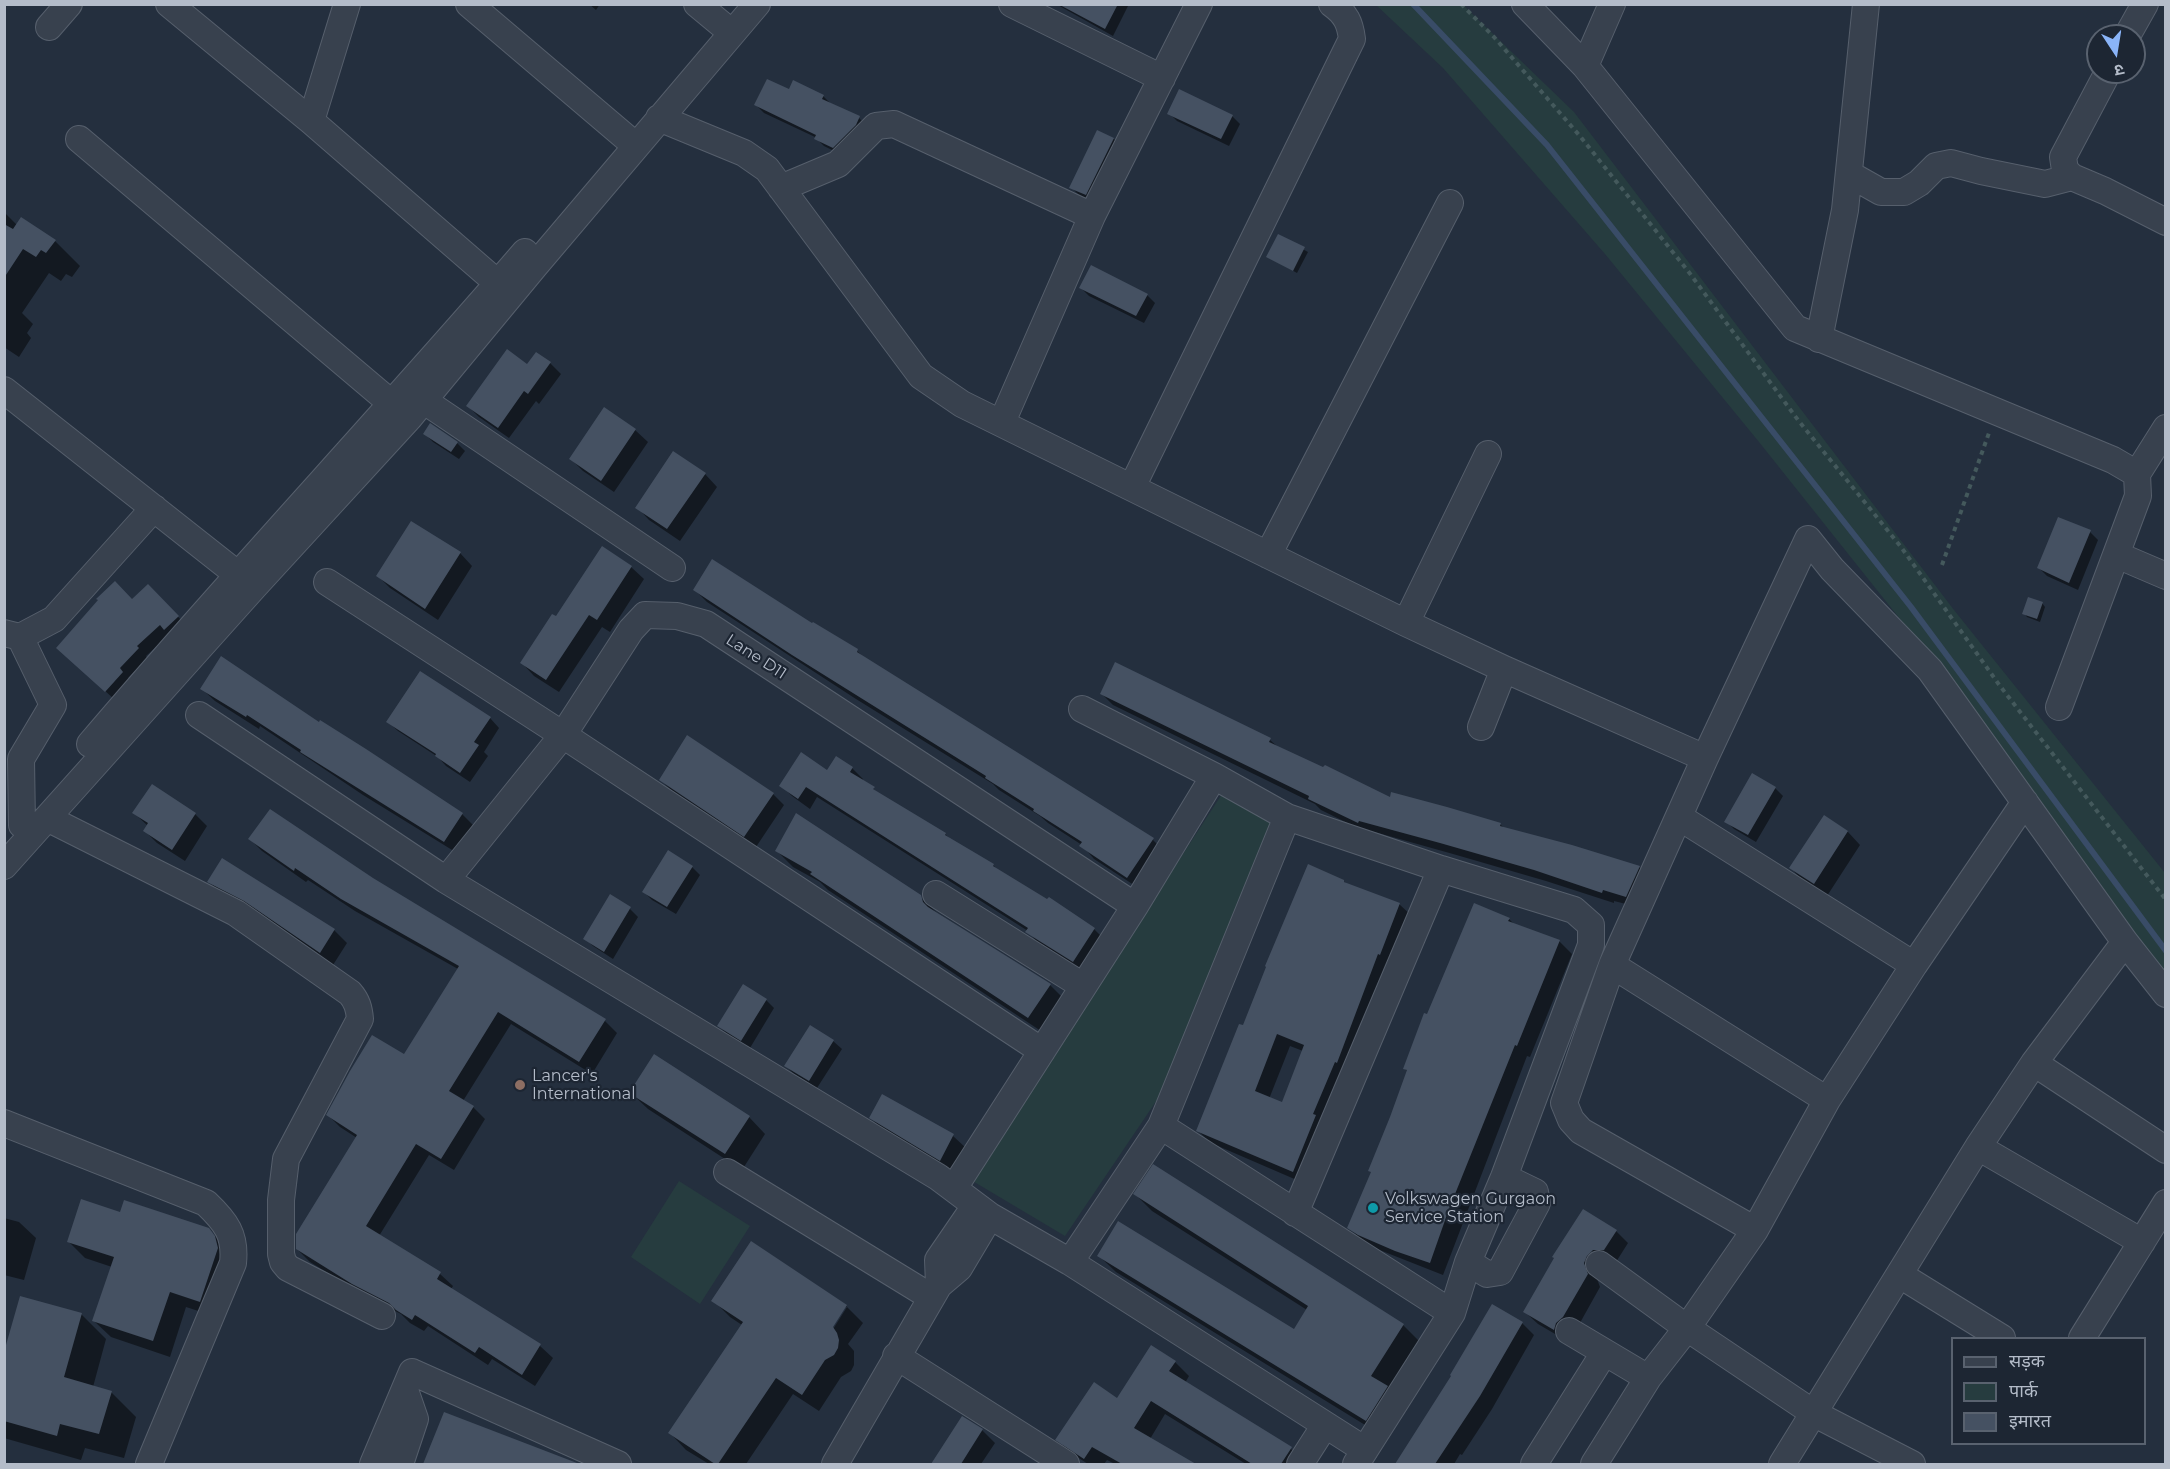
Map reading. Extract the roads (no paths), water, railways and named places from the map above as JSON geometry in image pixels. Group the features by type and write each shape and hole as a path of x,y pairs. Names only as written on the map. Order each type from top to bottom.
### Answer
{"street":[{"path":"49,27 69,4"},
{"path":"169,4 311,121 505,289"},
{"path":"311,121 347,4"},
{"path":"469,4 630,141"},
{"path":"697,4 729,20"},
{"path":"4,866 246,581 408,403 505,289 630,141 666,83 729,20 757,4"},
{"path":"1002,422 1092,216 1199,4"},
{"path":"1132,488 1352,39 1350,24 1343,12 1332,4"},
{"path":"1525,4 1585,66 1795,328 2113,460 2137,474"},
{"path":"1585,66 1612,4"},
{"path":"1819,339 1845,210 1866,4"},
{"path":"2134,24 2145,4"},
{"path":"1018,6 1162,78"},
{"path":"630,141 659,118 729,20"},
{"path":"2102,84 2062,157 2065,170 2072,177 2166,222"},
{"path":"659,118 744,153 767,169 921,376 962,404 1406,623 1705,758"},
{"path":"781,188 838,164 876,126 894,124 1092,216"},
{"path":"79,139 408,403 672,568"},
{"path":"1849,174 1881,192 1904,192 1919,183 1936,166 1952,163 2045,184 2072,177"},
{"path":"1268,555 1450,203"},
{"path":"4,390 246,581"},
{"path":"2059,707 2138,496 2137,474 2166,428"},
{"path":"1406,623 1488,454"},
{"path":"22,825 21,759 53,705 12,635 54,619 154,508"},
{"path":"1755,1230 1581,1131 1571,1120 1564,1103 1612,965 1705,758 1808,539 1832,569 1930,670 2125,942 2166,994"},
{"path":"2116,555 2166,576"},
{"path":"4,845 159,664 246,581"},
{"path":"327,582 1042,1051"},
{"name":"Lane D11","path":"446,880 563,735 631,630 645,615 677,616 706,624 1135,906"},
{"path":"1481,727 1504,669"},
{"path":"199,715 446,880 954,1188 982,1211 1070,1262 1325,1425 1360,1457 1452,1314 1468,1262 1504,1177 1591,945 1591,925 1574,910 1441,869 1287,817 1214,776 1082,709"},
{"path":"954,1188 1135,906 1214,776"},
{"path":"1594,1464 1647,1378 1687,1328 1755,1230 1827,1100 1914,965 2025,802"},
{"path":"1070,1262 1161,1126 1287,817"},
{"path":"1679,817 1914,965"},
{"path":"47,818 236,913 350,993 355,999 359,1007 360,1019 286,1159 281,1200 281,1254 288,1268 382,1316"},
{"path":"1296,1213 1441,869"},
{"path":"936,894 1083,986"},
{"path":"1782,1464 1978,1147 2034,1063 2125,942"},
{"path":"1612,965 1827,1100"},
{"path":"2034,1063 2166,1150"},
{"path":"4,1124 206,1203 221,1217 235,1245 233,1263 149,1464"},
{"path":"1161,1126 1452,1314"},
{"path":"1978,1147 2142,1242"},
{"path":"728,1172 935,1291"},
{"path":"1468,1262 1487,1274 1500,1272 1537,1203 1535,1192 1504,1177"},
{"path":"2083,1337 2166,1203"},
{"path":"835,1464 935,1291 958,1268 982,1211"},
{"path":"1599,1264 1687,1328 1815,1414 1912,1464"},
{"path":"1900,1275 2000,1337"},
{"path":"1569,1331 1647,1378"},
{"path":"1534,1464 1604,1353"},
{"path":"896,1356 1066,1464"},
{"path":"373,1464 412,1372 618,1464"},
{"path":"400,1464 415,1419 405,1390"},
{"path":"1300,1464 1325,1425"}],"waterway":[{"path":"1413,4 1547,145 1911,607 2166,951"}],"place":[{"name":"Lancer's International","path":"520,1085"},
{"name":"Volkswagen Gurgaon Service Station","path":"1373,1208"}]}
